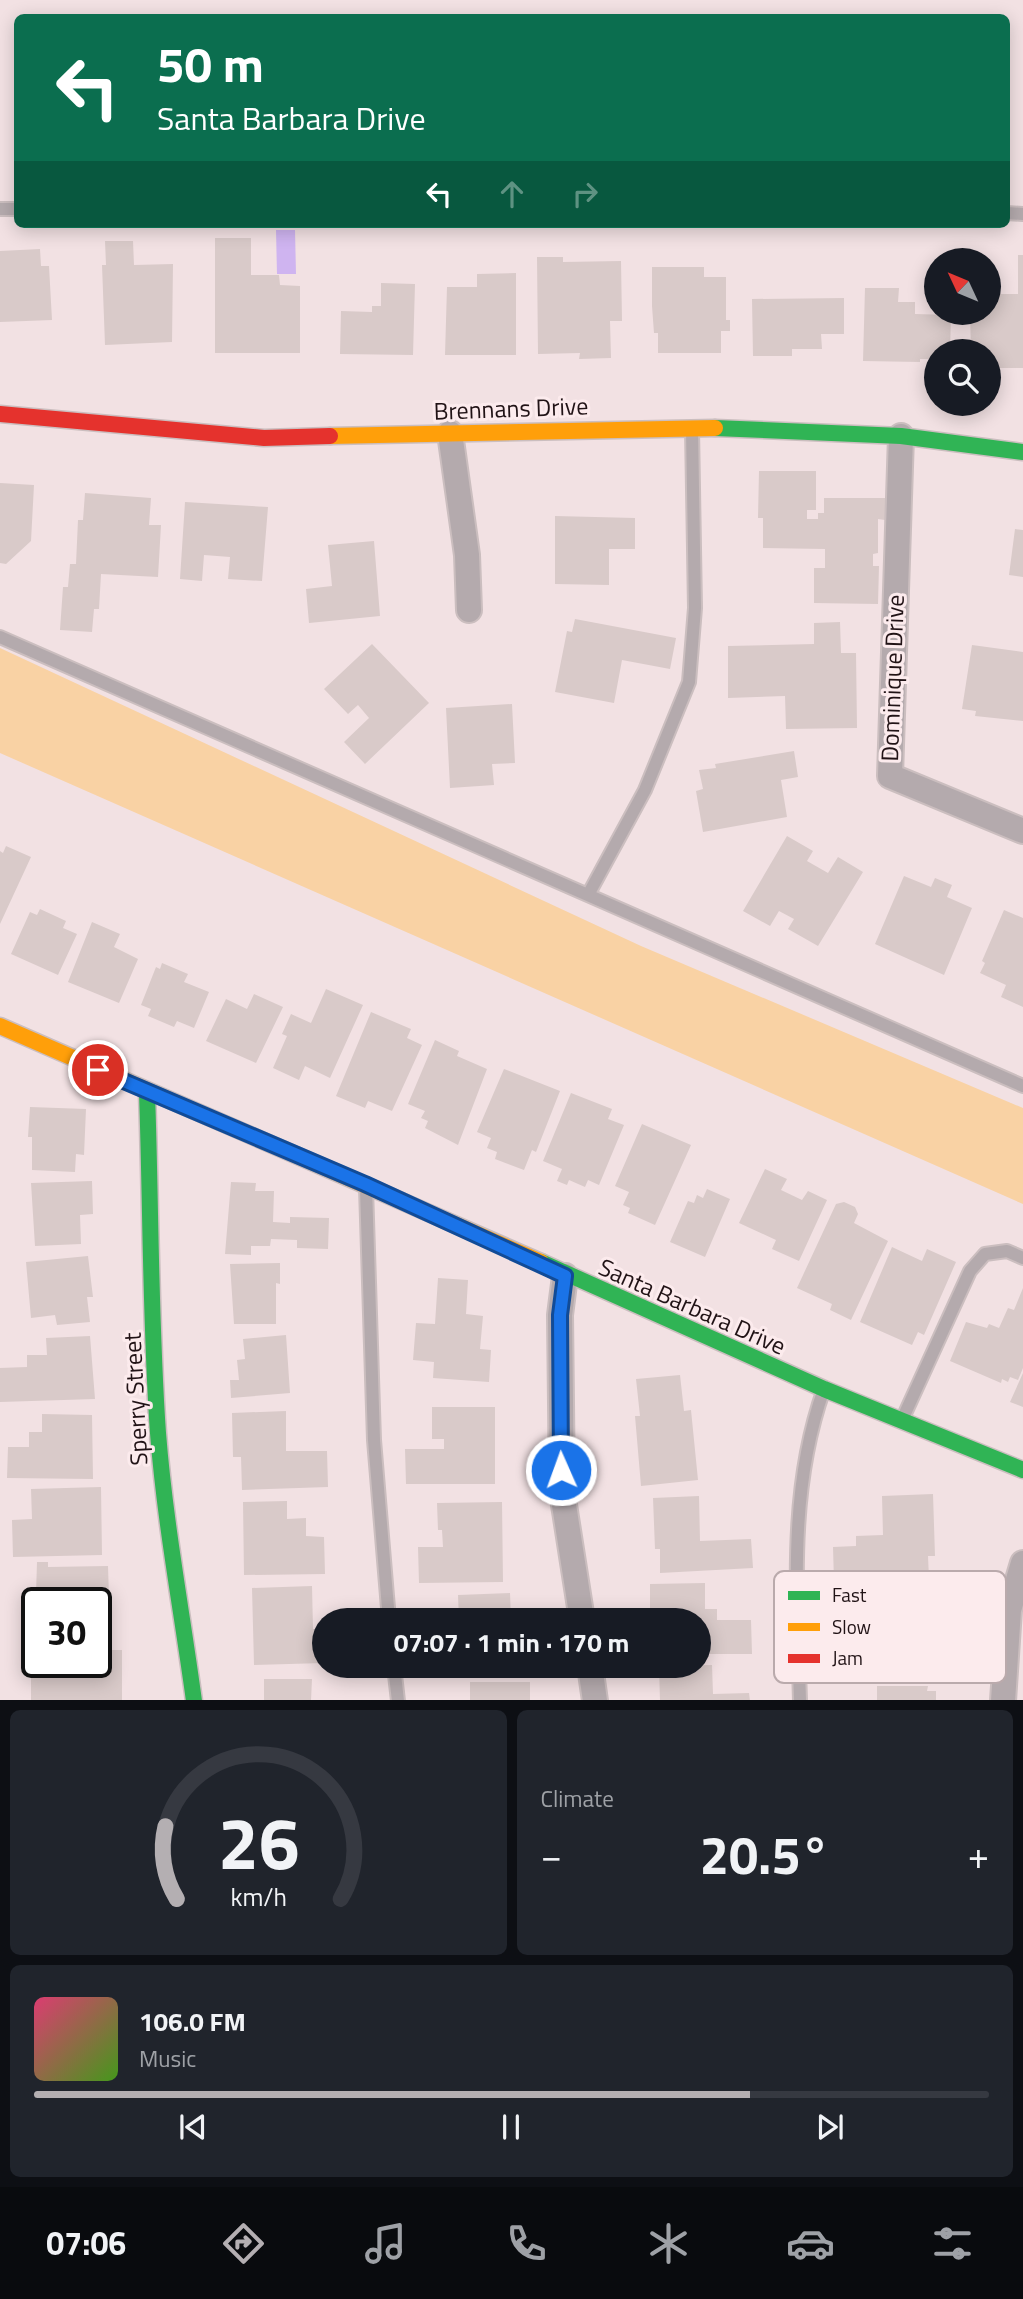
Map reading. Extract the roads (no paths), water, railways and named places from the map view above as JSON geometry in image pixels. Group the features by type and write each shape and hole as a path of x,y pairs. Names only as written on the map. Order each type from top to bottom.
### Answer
{"street":[{"name":"Brennans Drive","path":"0,414 264,438 692,427 901,436 1023,452"},
{"path":"450,433 467,555 470,610"},
{"name":"Dominique Drive","path":"901,436 890,776 1023,831"},
{"name":"Santa Barbara Drive","path":"0,1026 147,1093 365,1184 565,1276 824,1389 1023,1470"},
{"name":"Sperry Street","path":"147,1093 158,1430 166,1517 179,1586 194,1700"},
{"path":"565,1276 560,1315 562,1492 581,1608"},
{"path":"1006,1655 1009,1610 1023,1563"},
{"path":"592,1678 595,1700"}],"lane":[{"path":"588,895 645,790 689,682 695,608 692,427"},
{"path":"0,637 1023,1086"},
{"path":"365,1184 374,1440 388,1608"},
{"path":"902,1420 970,1271 985,1254 1007,1251 1023,1258"},
{"path":"797,1571 796,1536 802,1469 811,1426 824,1389"},
{"path":"395,1678 397,1700"}]}
